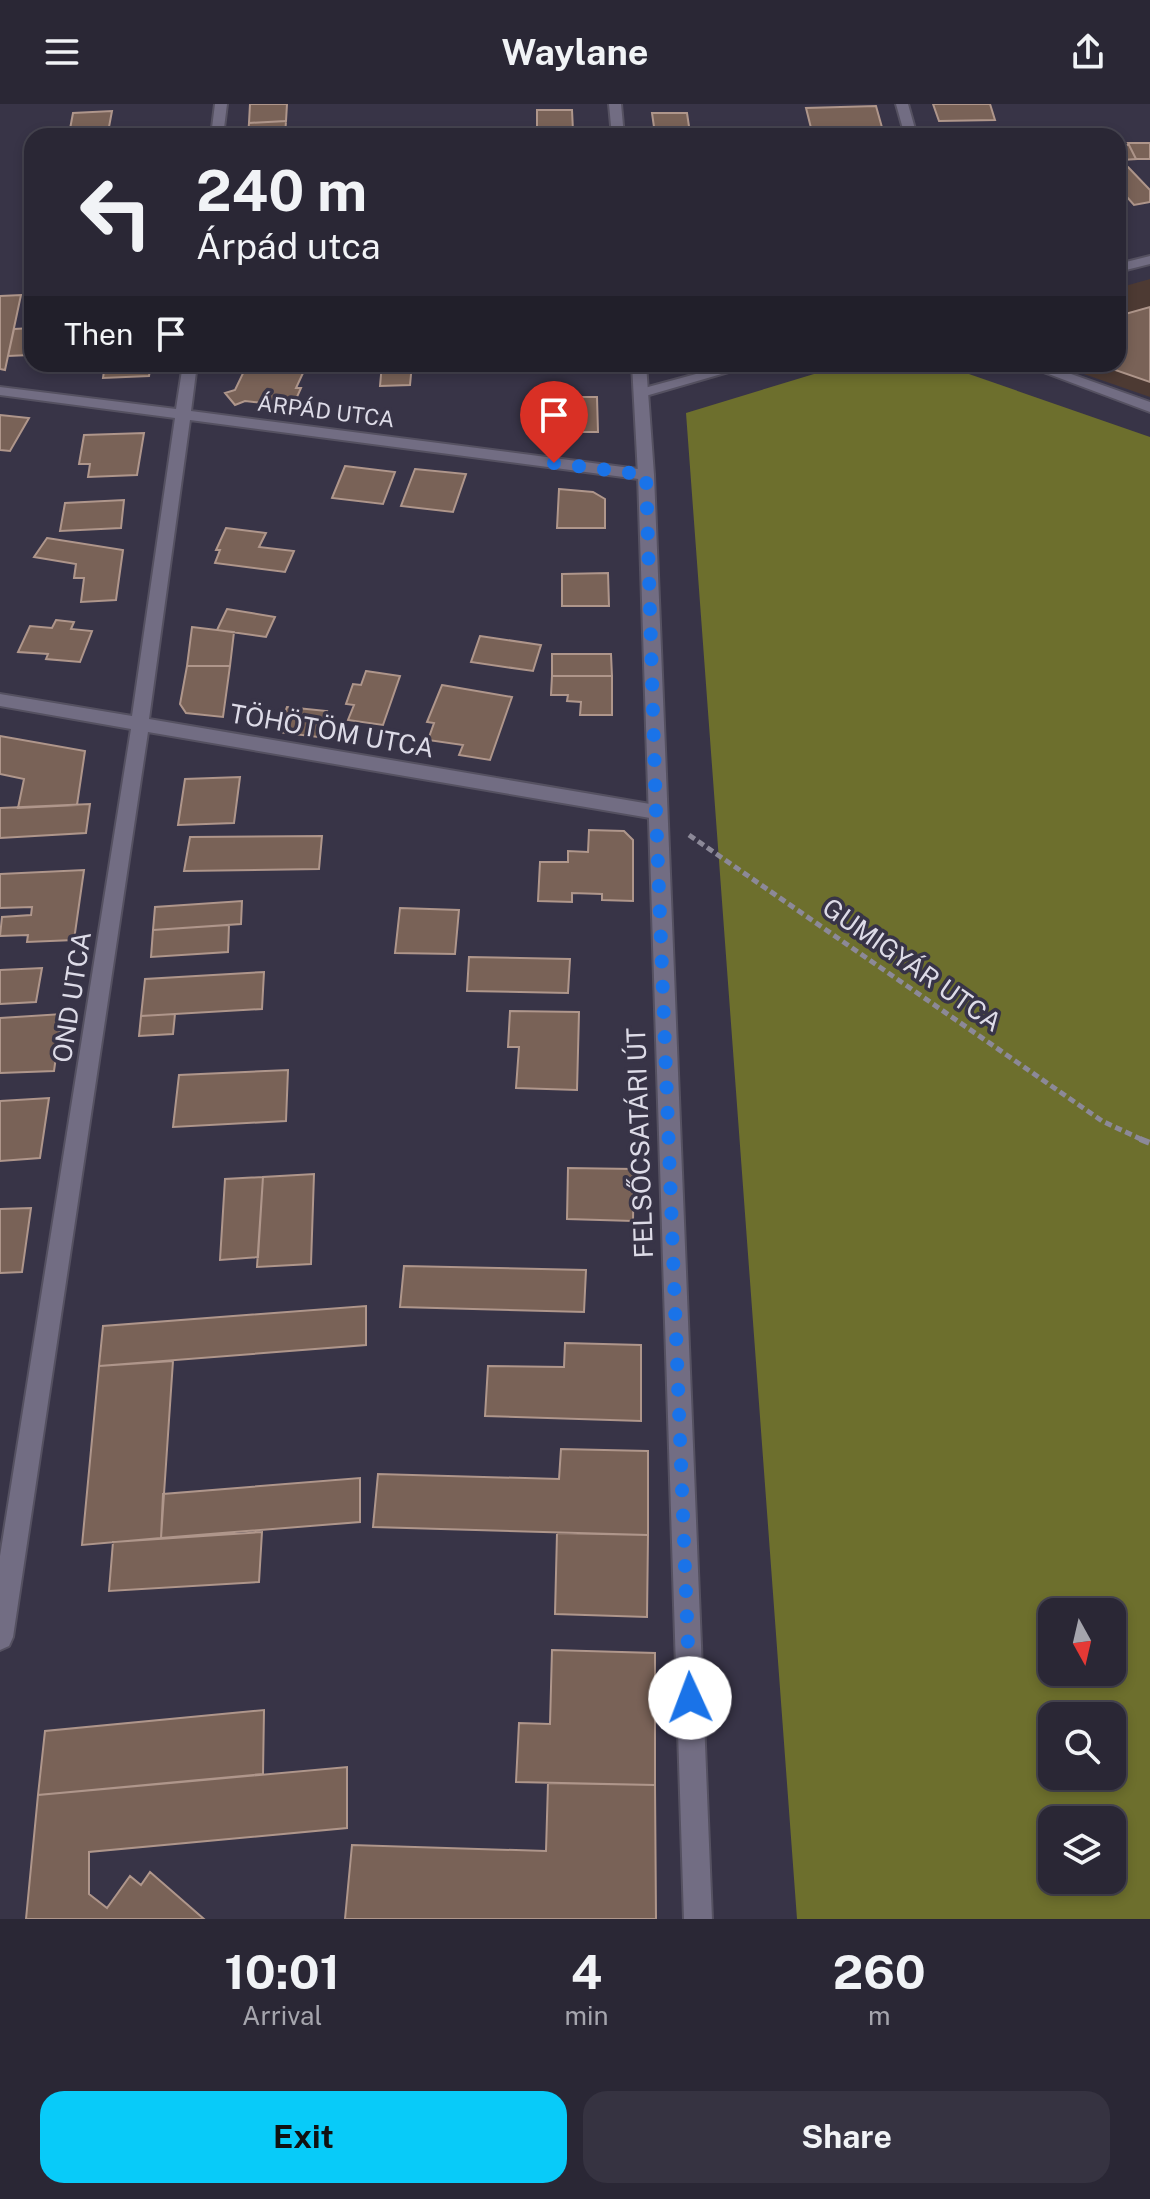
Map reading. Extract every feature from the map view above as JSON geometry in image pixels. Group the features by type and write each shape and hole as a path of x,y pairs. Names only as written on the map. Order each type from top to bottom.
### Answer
{"street":[{"path":"218,128 221,104"},
{"path":"615,104 617,128"},
{"path":"902,104 909,128"},
{"path":"1126,266 1150,260"},
{"name":"OND UTCA","path":"0,1637 140,724 189,372"},
{"name":"FELSŐCSATÁRI ÚT","path":"640,372 698,1919"},
{"path":"642,393 719,372"},
{"path":"1052,372 1150,407"},
{"name":"ÁRPÁD UTCA","path":"0,391 646,475"},
{"name":"TÖHÖTÖM UTCA","path":"0,700 656,812"}],"path":[{"name":"GUMIGYÁR UTCA","path":"656,812 914,988 1090,1113 1150,1143"}],"shaded area":[{"path":"1150,279 1150,397 1078,372 1126,372 1126,286"},
{"path":"821,372 963,372 1150,437 1150,1919 797,1919 686,413"}],"building":[{"path":"250,104 287,104 286,121 249,123"},
{"path":"933,104 990,104 995,120 939,121"},
{"path":"876,106 882,128 811,128 806,108"},
{"path":"537,110 572,110 573,128 537,128"},
{"path":"112,111 109,127 90,128 70,128 73,113"},
{"path":"652,113 687,113 689,128 654,128"},
{"path":"286,121 286,128 249,128 249,123"},
{"path":"1128,143 1150,143 1150,159 1136,159"},
{"path":"1126,145 1129,145 1136,159 1126,160"},
{"path":"1126,167 1150,190 1150,202 1134,205 1126,196"},
{"path":"21,295 5,370 0,369 0,296"},
{"path":"1150,307 1150,382 1121,372 1126,372 1126,314"},
{"path":"24,328 24,355 8,356 14,329"},
{"path":"104,372 150,372 149,376 103,378"},
{"path":"244,372 303,373 296,388 301,388 293,406 245,401 235,405 225,393 235,390"},
{"path":"381,372 411,372 410,385 380,386"},
{"path":"550,397 597,397 598,432 549,432"},
{"path":"0,415 29,418 10,451 0,450"},
{"path":"144,433 137,475 88,477 90,464 79,464 84,435"},
{"path":"345,466 395,472 383,504 332,498"},
{"path":"415,469 466,474 453,512 401,506"},
{"path":"559,489 593,492 605,499 605,528 557,528"},
{"path":"124,500 121,528 60,531 65,503"},
{"path":"226,528 266,533 259,547 294,551 285,572 215,563 220,550 216,550"},
{"path":"47,538 123,550 116,600 81,602 84,578 74,578 76,564 34,557"},
{"path":"608,573 609,606 562,606 562,574"},
{"path":"227,609 275,617 266,637 217,630"},
{"path":"56,620 74,622 71,629 92,631 80,662 46,659 48,654 18,652 30,626 52,628"},
{"path":"192,627 234,632 230,666 187,666"},
{"path":"480,636 541,645 533,671 471,662"},
{"path":"552,654 611,654 612,676 552,676"},
{"path":"187,666 230,666 223,717 186,713 180,704"},
{"path":"366,671 400,676 383,725 348,720 354,705 346,704 353,684 361,685"},
{"path":"552,676 612,676 612,715 580,715 581,702 567,701 568,695 551,695"},
{"path":"442,685 512,697 490,760 459,755 463,745 428,740 434,723 427,722"},
{"path":"287,707 327,711 318,737 277,732"},
{"path":"0,736 85,751 77,805 18,808 24,779 0,774"},
{"path":"240,777 234,823 178,825 185,779"},
{"path":"90,804 86,833 0,838 0,808"},
{"path":"589,830 624,831 633,840 633,901 602,900 602,894 572,893 572,902 538,901 540,862 568,862 568,851 588,852"},
{"path":"322,836 319,869 184,871 190,837"},
{"path":"84,870 74,940 27,942 28,935 0,936 2,917 31,915 32,907 0,908 0,874"},
{"path":"242,901 241,924 153,930 155,907"},
{"path":"400,908 459,910 455,954 395,953"},
{"path":"229,925 228,952 151,957 153,930"},
{"path":"469,957 570,959 568,993 467,991"},
{"path":"42,968 36,1002 0,1004 0,970"},
{"path":"264,972 262,1009 141,1016 145,979"},
{"path":"510,1011 579,1012 577,1090 516,1088 519,1047 508,1047"},
{"path":"62,1014 54,1071 0,1073 0,1018"},
{"path":"175,1014 173,1034 139,1036 141,1016"},
{"path":"288,1070 286,1121 173,1127 179,1075"},
{"path":"49,1098 40,1158 0,1161 0,1101"},
{"path":"568,1168 634,1169 633,1221 567,1219"},
{"path":"314,1174 311,1264 257,1267 263,1177"},
{"path":"263,1177 258,1257 220,1260 225,1179"},
{"path":"31,1208 22,1272 0,1273 0,1209"},
{"path":"404,1266 586,1270 584,1312 400,1307"},
{"path":"366,1306 366,1345 99,1366 103,1326"},
{"path":"565,1343 641,1345 641,1421 485,1416 488,1366 564,1367"},
{"path":"173,1361 161,1538 82,1545 99,1366"},
{"path":"561,1449 648,1451 648,1535 373,1527 378,1474 559,1479"},
{"path":"360,1478 360,1522 161,1538 163,1494"},
{"path":"262,1532 259,1582 109,1591 113,1542"},
{"path":"557,1533 648,1535 647,1617 555,1614"},
{"path":"552,1650 655,1653 655,1785 516,1782 519,1723 550,1724"},
{"path":"264,1710 263,1774 38,1795 45,1731"},
{"path":"347,1767 347,1828 89,1852 89,1894 107,1908 130,1876 141,1885 150,1872 204,1919 26,1919 38,1795"},
{"path":"548,1783 655,1785 656,1919 345,1919 352,1845 546,1851"}],"route":[{"path":"554,463 646,475 690,1698"}]}
